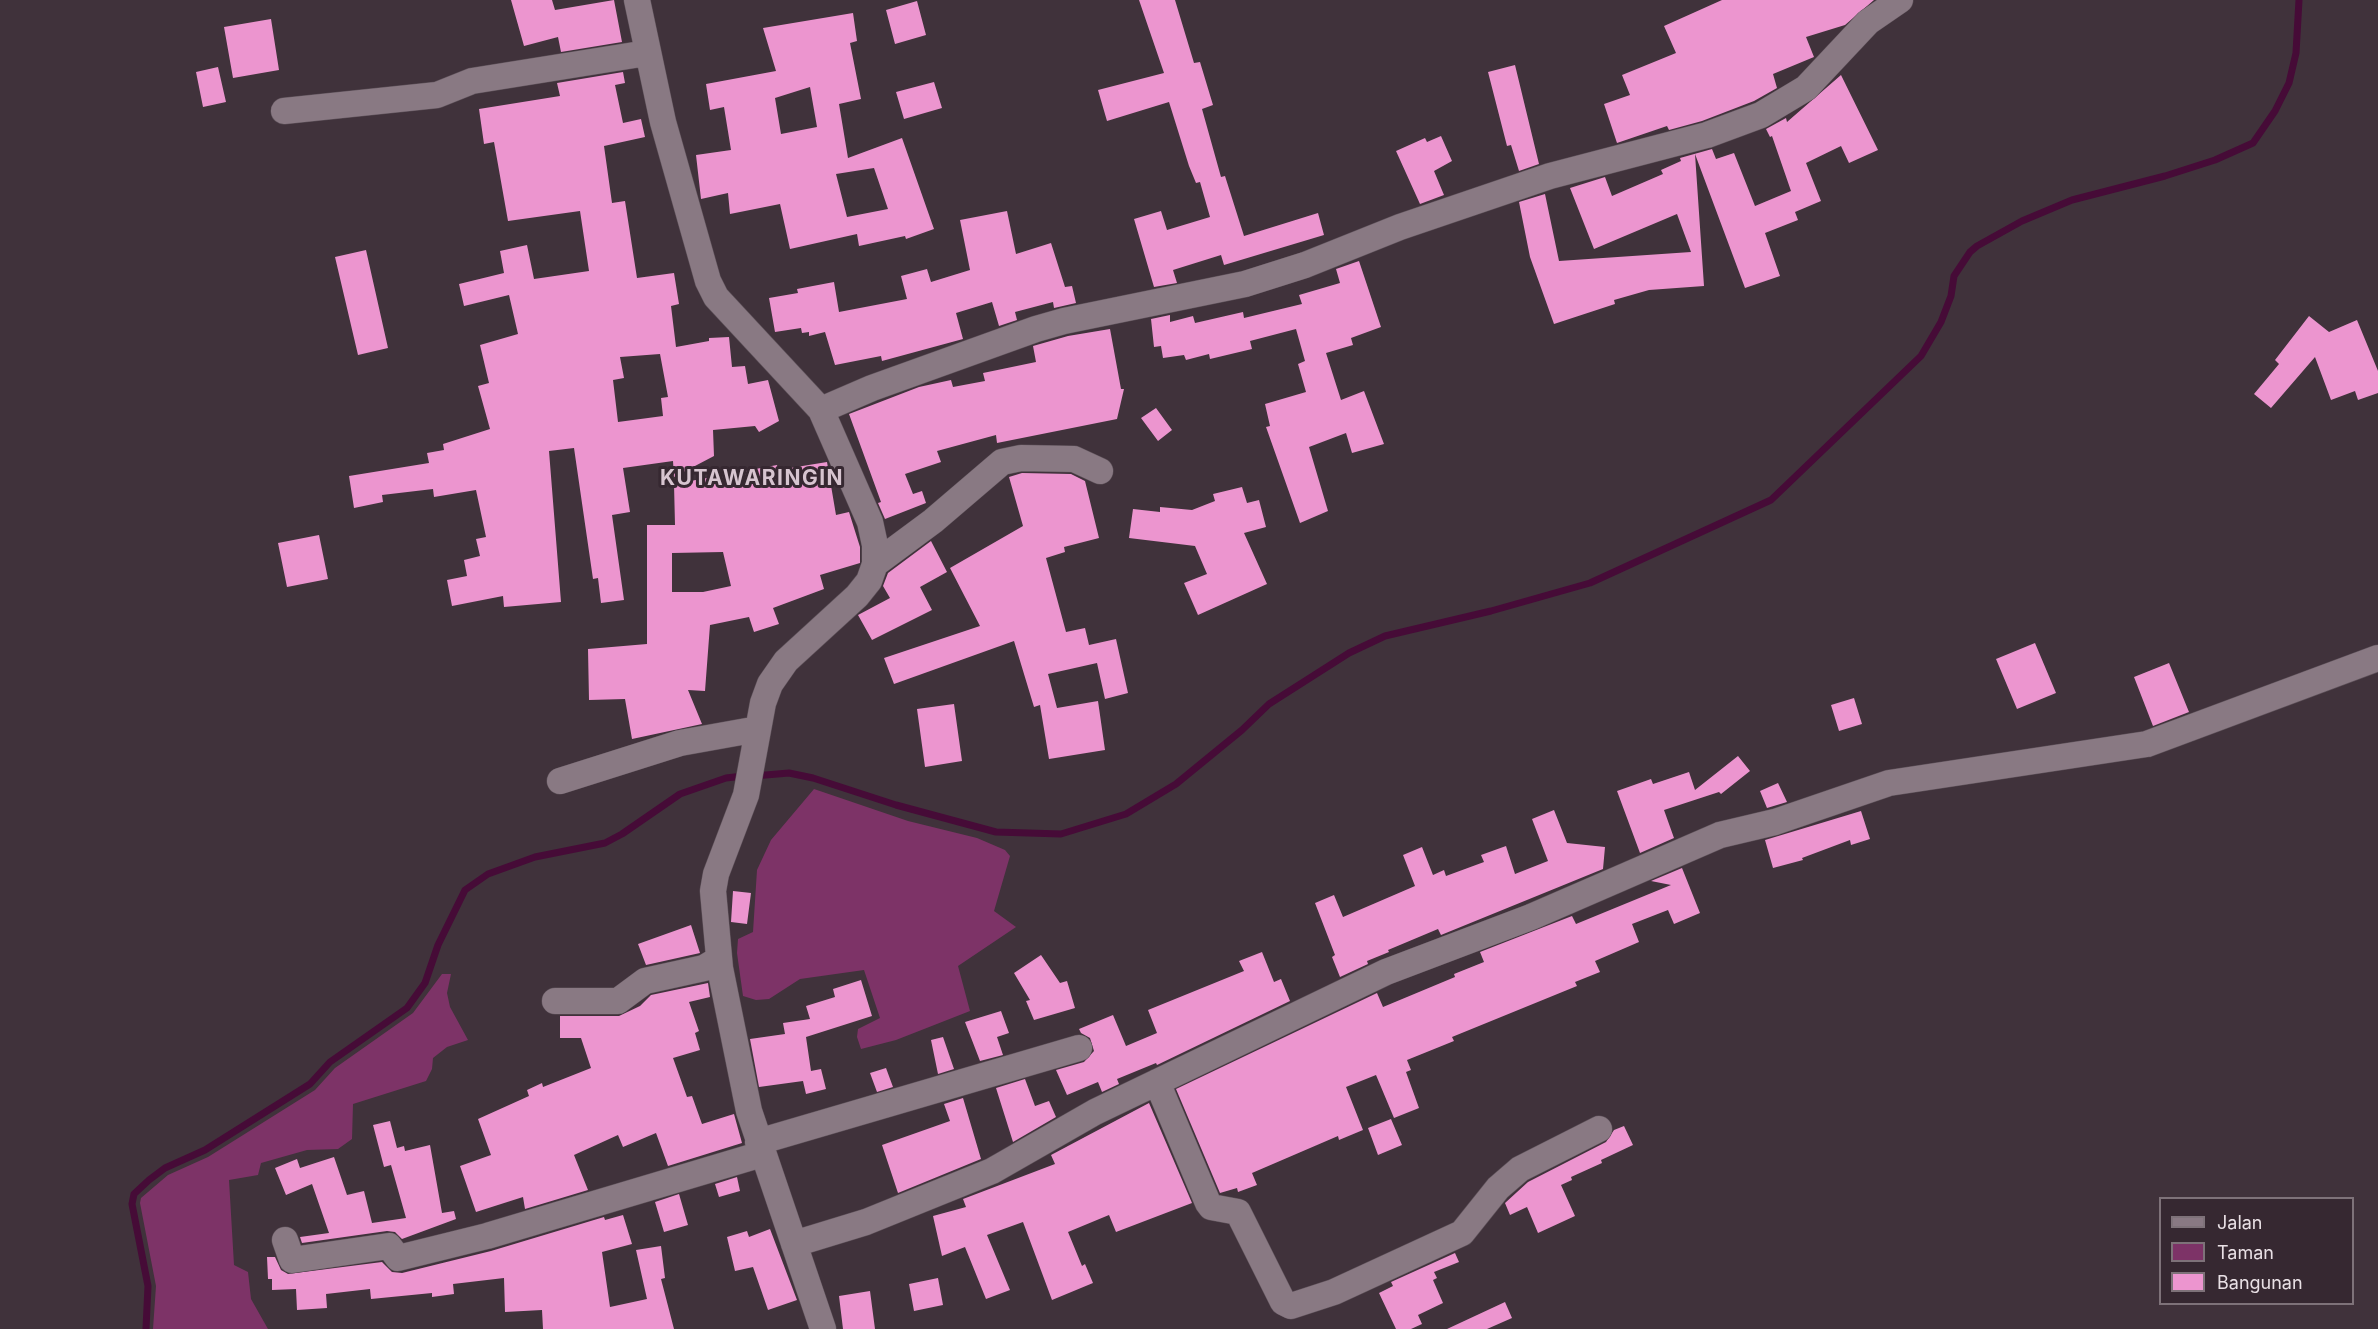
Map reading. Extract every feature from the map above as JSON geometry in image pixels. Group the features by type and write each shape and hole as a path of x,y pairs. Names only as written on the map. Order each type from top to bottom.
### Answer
{"street":[{"path":"637,0 663,122 708,281 716,297 821,410 870,522 875,545 875,564 869,580 857,596 786,661 770,684 763,703 746,795 716,874 713,891 719,960 749,1111 823,1329"},
{"path":"821,410 872,388 1045,326 1202,291 1245,284 1305,265 1400,227 1550,176 1707,135 1761,115 1806,88 1868,22 1900,0"},
{"path":"285,111 436,95 472,81 647,53"},
{"path":"875,564 933,521 1002,462 1021,458 1074,459 1100,471"},
{"path":"794,1244 866,1221 992,1172 1095,1112 1386,972 1531,917 1720,835 1775,822 1889,783 2147,744 2378,658"},
{"path":"560,781 680,742 757,734"},
{"path":"555,1001 609,1003 618,1001 645,981 704,968 719,960"},
{"path":"285,1240 292,1260 389,1246 398,1258 487,1236 1079,1048"},
{"path":"1157,1082 1208,1203 1211,1207 1238,1212 1283,1302 1291,1306 1334,1292 1462,1233 1498,1188 1520,1169 1599,1129"}],"green space":[{"path":"814,789 908,821 977,838 1005,850 1010,856 994,911 1016,927 958,966 970,1011 896,1040 861,1049 857,1037 858,1029 880,1018 864,970 800,979 769,999 756,1000 743,996 737,953 738,939 753,932 757,870 771,840"},
{"path":"442,974 451,974 447,993 450,1007 468,1040 447,1047 433,1058 432,1069 426,1081 353,1104 352,1139 338,1149 307,1150 261,1163 258,1175 229,1180 234,1265 248,1272 251,1299 268,1329 153,1329 156,1286 140,1203 141,1198 168,1175 208,1157 315,1090 335,1068 413,1013"}],"building":[{"path":"511,0 552,0 555,10 614,0 622,42 561,52 558,37 524,46"},
{"path":"1139,0 1175,0 1194,63 1200,62 1213,105 1202,109 1221,177 1225,176 1244,236 1318,213 1324,235 1224,265 1221,255 1173,270 1177,283 1154,287 1134,219 1161,211 1167,230 1210,217 1200,182 1196,183 1189,166 1169,102 1107,121 1098,90 1164,73"},
{"path":"1722,0 1874,0 1845,25 1806,37 1814,57 1773,74 1777,88 1754,101 1702,121 1669,130 1667,126 1617,143 1604,104 1630,95 1622,75 1676,53 1664,26"},
{"path":"917,1 926,35 895,44 886,10"},
{"path":"853,13 857,41 850,43 861,99 839,104 848,158 902,138 934,229 906,239 905,236 859,246 857,234 790,249 780,204 730,214 728,193 701,199 696,155 731,150 724,107 710,110 706,84 776,71 763,28","holes":["810,87 817,127 781,134 775,98","874,168 888,209 847,217 836,174"]},
{"path":"271,19 279,70 233,78 224,27"},
{"path":"1515,65 1539,164 1519,171 1511,145 1507,146 1488,72"},
{"path":"218,67 226,102 203,107 196,72"},
{"path":"623,72 625,83 615,85 623,123 641,119 645,137 604,146 612,203 625,201 637,278 674,273 679,304 671,306 676,347 709,341 709,338 729,337 732,367 745,366 748,384 768,380 779,421 759,432 755,426 713,430 714,456 674,477 673,461 623,468 630,512 612,515 624,600 601,603 598,578 593,579 574,448 549,451 561,602 504,607 503,596 452,606 447,580 467,576 464,560 480,556 476,539 486,537 476,490 434,497 433,489 382,495 383,502 354,508 349,476 429,463 427,453 444,450 443,444 490,429 478,386 489,383 480,345 518,334 509,295 464,306 459,284 504,273 500,251 527,245 534,279 589,271 580,211 508,221 494,142 484,144 479,109 560,96 557,83","holes":["660,354 668,397 661,398 663,416 618,422 613,380 624,378 620,357"]},
{"path":"1841,75 1878,150 1849,163 1841,146 1806,163 1821,201 1795,212 1798,220 1765,233 1780,276 1745,288 1695,154 1704,286 1649,290 1614,300 1615,304 1554,324 1530,257 1519,202 1545,194 1559,261 1691,252 1677,214 1594,249 1570,188 1605,177 1612,196 1663,174 1661,170 1681,161 1680,158 1712,149 1716,159 1734,153 1755,206 1791,191 1772,136 1770,137 1766,129 1786,118 1787,122"},
{"path":"934,82 942,108 904,119 896,92"},
{"path":"1441,136 1452,161 1434,171 1444,195 1420,204 1396,151 1425,138 1427,142"},
{"path":"1007,211 1016,254 1051,243 1065,287 1072,286 1076,303 1054,308 1053,302 1015,312 1017,320 999,326 992,302 956,313 963,339 882,361 881,356 835,365 825,332 809,336 809,332 802,333 801,328 775,332 769,298 798,293 797,289 834,282 839,312 907,299 901,276 927,269 931,282 970,270 960,220"},
{"path":"366,250 388,348 358,355 335,257"},
{"path":"1359,261 1381,327 1351,338 1353,345 1326,353 1341,400 1364,391 1384,444 1352,453 1346,433 1309,447 1328,511 1300,523 1266,427 1270,426 1265,404 1306,392 1298,364 1305,361 1296,329 1250,341 1252,349 1210,359 1209,354 1186,360 1184,355 1163,358 1161,346 1154,347 1151,319 1170,315 1170,322 1193,316 1195,323 1243,312 1244,318 1302,304 1299,295 1340,283 1336,269"},
{"path":"2309,316 2329,332 2357,320 2378,371 2378,393 2358,400 2355,391 2331,400 2315,357 2271,408 2254,394 2279,364 2275,360"},
{"path":"1110,329 1121,389 1124,389 1117,419 997,443 996,435 937,451 941,462 905,474 913,494 922,491 926,503 885,519 849,414 919,387 951,380 953,387 985,381 983,373 1036,362 1033,346 1068,336"},
{"path":"1156,408 1172,430 1158,441 1141,418"},
{"path":"827,462 836,515 849,512 860,547 860,563 820,575 824,589 773,608 779,624 754,632 749,617 710,625 705,691 688,690 702,724 632,739 625,699 589,700 588,649 647,644 647,525 675,525 674,484 777,465 778,470","holes":["723,552 731,586 703,592 672,592 672,553"]},
{"path":"1022,473 1071,474 1085,481 1099,538 1064,547 1065,552 1046,558 1066,632 1085,628 1089,645 1116,639 1128,693 1105,699 1097,663 1048,674 1057,708 1098,701 1105,750 1049,759 1040,705 1034,707 1014,641 894,684 884,658 980,626 950,568 1023,526 1009,477"},
{"path":"1242,487 1247,503 1259,500 1266,527 1244,533 1267,584 1198,615 1184,583 1207,574 1195,546 1129,538 1133,509 1160,512 1160,507 1192,510 1215,501 1213,494"},
{"path":"319,535 328,579 287,587 278,543"},
{"path":"931,541 947,572 920,587 932,610 872,640 858,615 890,598 883,586 888,573"},
{"path":"2035,643 2056,693 2017,709 1996,659"},
{"path":"2169,663 2189,712 2153,726 2134,677"},
{"path":"1854,698 1862,724 1839,731 1831,705"},
{"path":"954,704 962,761 925,767 917,709"},
{"path":"1738,756 1750,771 1721,794 1719,792 1664,810 1674,838 1640,853 1617,791 1651,779 1653,784 1689,772 1695,790"},
{"path":"1778,783 1787,802 1767,808 1760,791"},
{"path":"1554,810 1567,843 1605,847 1603,869 1441,935 1438,929 1388,950 1389,952 1367,961 1368,964 1340,977 1332,957 1335,955 1315,903 1334,895 1343,917 1415,886 1403,855 1422,847 1433,875 1444,870 1446,876 1484,862 1481,855 1506,846 1515,874 1548,861 1532,819"},
{"path":"1861,811 1870,839 1851,845 1850,840 1802,858 1803,860 1773,868 1765,840"},
{"path":"1682,868 1700,913 1674,924 1668,910 1632,924 1639,942 1595,961 1600,972 1575,982 1577,986 1452,1037 1454,1041 1407,1060 1411,1070 1406,1072 1419,1108 1394,1118 1376,1075 1346,1087 1363,1130 1339,1140 1338,1136 1252,1173 1257,1185 1238,1192 1237,1188 1220,1193 1176,1089 1377,993 1383,1007 1455,977 1454,974 1484,962 1480,952 1572,916 1576,924 1671,885 1651,881"},
{"path":"733,891 751,893 747,924 731,922"},
{"path":"691,925 700,953 646,965 638,944"},
{"path":"1262,952 1274,982 1281,979 1290,1001 1157,1065 1156,1063 1117,1079 1119,1084 1102,1092 1098,1082 1067,1095 1056,1070 1084,1062 1094,1051 1090,1038 1081,1033 1079,1029 1113,1015 1126,1046 1157,1033 1148,1010 1244,971 1239,961"},
{"path":"1041,955 1060,983 1067,981 1075,1008 1034,1020 1026,1001 1030,1000 1014,973"},
{"path":"861,980 872,1016 806,1037 811,1071 821,1069 826,1089 806,1094 803,1081 759,1087 750,1039 785,1034 783,1023 810,1019 806,1006 835,997 833,989"},
{"path":"708,983 710,997 689,1002 699,1031 695,1033 700,1050 673,1058 687,1097 692,1096 702,1124 734,1114 742,1143 668,1166 656,1133 623,1147 618,1135 574,1155 588,1190 525,1209 523,1197 476,1212 460,1166 491,1155 478,1119 529,1096 527,1090 542,1083 543,1087 591,1068 581,1038 560,1038 560,1016 619,1016 640,1006 651,995"},
{"path":"1001,1011 1009,1033 997,1037 1003,1055 980,1061 965,1022"},
{"path":"943,1037 954,1069 938,1074 931,1040"},
{"path":"886,1068 893,1087 877,1092 870,1073"},
{"path":"1025,1079 1035,1106 1049,1101 1056,1117 1013,1142 996,1088"},
{"path":"963,1098 981,1159 898,1193 882,1145 950,1121 944,1104"},
{"path":"1149,1103 1192,1203 1116,1232 1109,1215 1068,1232 1082,1266 1085,1264 1093,1283 1052,1300 1023,1222 987,1235 1010,1290 986,1299 965,1247 942,1256 933,1216 966,1207 963,1199 1055,1164 1051,1155"},
{"path":"1391,1119 1402,1145 1378,1155 1368,1128"},
{"path":"390,1121 397,1148 404,1146 405,1151 430,1145 442,1213 454,1211 456,1219 402,1239 395,1232 387,1231 302,1243 300,1237 329,1233 312,1184 286,1195 275,1168 297,1159 300,1168 334,1157 347,1195 364,1191 372,1223 406,1218 391,1165 384,1167 373,1125"},
{"path":"1624,1126 1633,1145 1601,1160 1602,1163 1571,1177 1572,1180 1561,1185 1575,1216 1538,1233 1527,1207 1510,1215 1505,1203 1528,1182 1606,1142 1614,1130"},
{"path":"737,1177 740,1191 719,1197 715,1184"},
{"path":"679,1194 688,1225 664,1232 655,1202"},
{"path":"623,1215 632,1244 602,1252 610,1307 647,1299 636,1250 661,1246 665,1278 661,1279 674,1329 543,1329 542,1310 505,1312 504,1278 453,1284 454,1294 432,1297 432,1293 371,1299 370,1289 326,1294 327,1308 297,1310 296,1289 272,1290 272,1279 268,1279 267,1257 275,1257 281,1270 288,1274 382,1262 392,1272 402,1273 491,1251 604,1217 605,1220"},
{"path":"770,1229 797,1300 768,1310 753,1267 735,1271 727,1237 747,1231 749,1237"},
{"path":"1455,1253 1459,1262 1434,1272 1437,1278 1433,1280 1443,1303 1418,1315 1422,1324 1411,1329 1396,1329 1379,1293 1393,1286 1391,1282"},
{"path":"938,1278 943,1305 914,1311 909,1284"},
{"path":"870,1291 875,1329 843,1329 839,1296"},
{"path":"1505,1302 1512,1318 1487,1329 1447,1329"}],"waterway":[{"path":"754,776 789,773 813,778 896,805 996,832 1061,834 1126,814 1176,784 1242,730 1269,704 1349,653 1385,636 1491,611 1590,583 1771,500 1921,356 1941,322 1951,296 1954,276 1970,252 1977,246 2022,221 2072,200 2165,176 2215,160 2253,143 2275,111 2289,83 2296,53 2299,0"},
{"path":"146,1329 148,1286 132,1204 134,1194 149,1180 165,1168 205,1150 310,1084 330,1062 407,1008 425,983 438,945 465,890 488,874 535,857 605,843 680,794 726,778 743,776"}],"district":[{"name":"KUTAWARINGIN","path":"752,479"}]}
